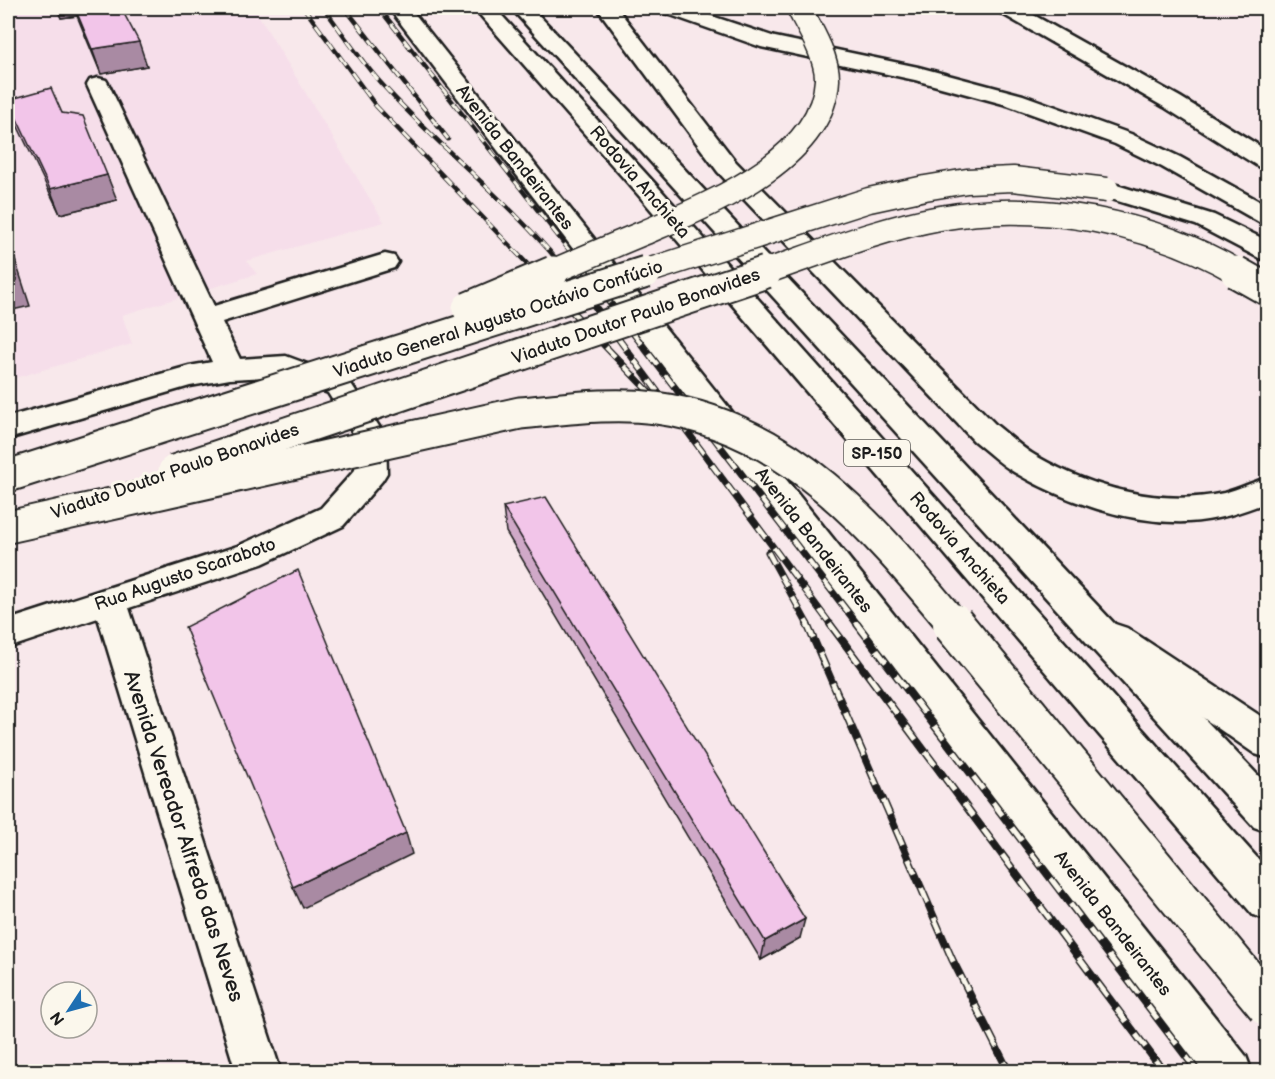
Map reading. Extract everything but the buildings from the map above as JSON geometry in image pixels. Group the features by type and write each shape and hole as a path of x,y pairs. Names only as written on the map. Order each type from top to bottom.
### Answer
{"main road":[{"name":"Avenida Bandeirantes","path":"399,8 1230,1071"},
{"path":"473,8 516,22"},
{"name":"Rodovia Anchieta","path":"484,8 516,22 1094,624 1268,814"},
{"path":"607,8 727,167 985,433 1023,463 1073,488 1126,505 1188,510 1229,504 1268,489"},
{"path":"669,8 769,42 918,74 1015,100 1124,139 1171,162 1268,217"},
{"path":"294,384 720,200 766,171 804,137 820,107 827,79 817,40 799,8"},
{"path":"1006,8 1172,102 1268,162"},
{"name":"Rodovia Anchieta","path":"516,22 1268,901"},
{"path":"98,85 230,369"},
{"name":"Viaduto General Augusto Octávio Confúcio","path":"8,476 868,200 927,187 984,180 1051,182 1107,190 1154,202 1205,220 1268,252"},
{"name":"Viaduto Doutor Paulo Bonavides","path":"8,527 882,233 943,217 980,213 1083,218 1136,230 1184,246 1234,269 1268,290"},
{"path":"205,318 385,262"},
{"name":"Rua Augusto Scaraboto","path":"8,428 189,376 230,369 286,366 338,386 371,437 371,473 332,517 250,555 8,634"},
{"path":"8,527 520,413 592,406 654,408 716,422 760,442 805,469 853,508 896,555 1268,1006"},
{"name":"Avenida Vereador Alfredo das Neves","path":"110,601 259,1071"},
{"path":"1094,624 1268,742"}],"shaded area":[{"path":"8,8 254,8 384,222 246,261 257,274 122,315 132,344 8,380"}],"railway":[{"path":"304,8 376,106 536,273"},
{"path":"324,8 379,81 402,106 523,223 568,273"},
{"path":"345,8 448,139"},
{"path":"379,8 587,273"},
{"path":"534,272 650,393"},
{"path":"567,272 609,324"},
{"path":"586,272 858,625"},
{"path":"603,318 831,625"},
{"path":"768,552 808,625"},
{"path":"807,624 952,959 1009,1072"},
{"path":"830,624 1164,1072"},
{"path":"857,624 1198,1072"}]}
